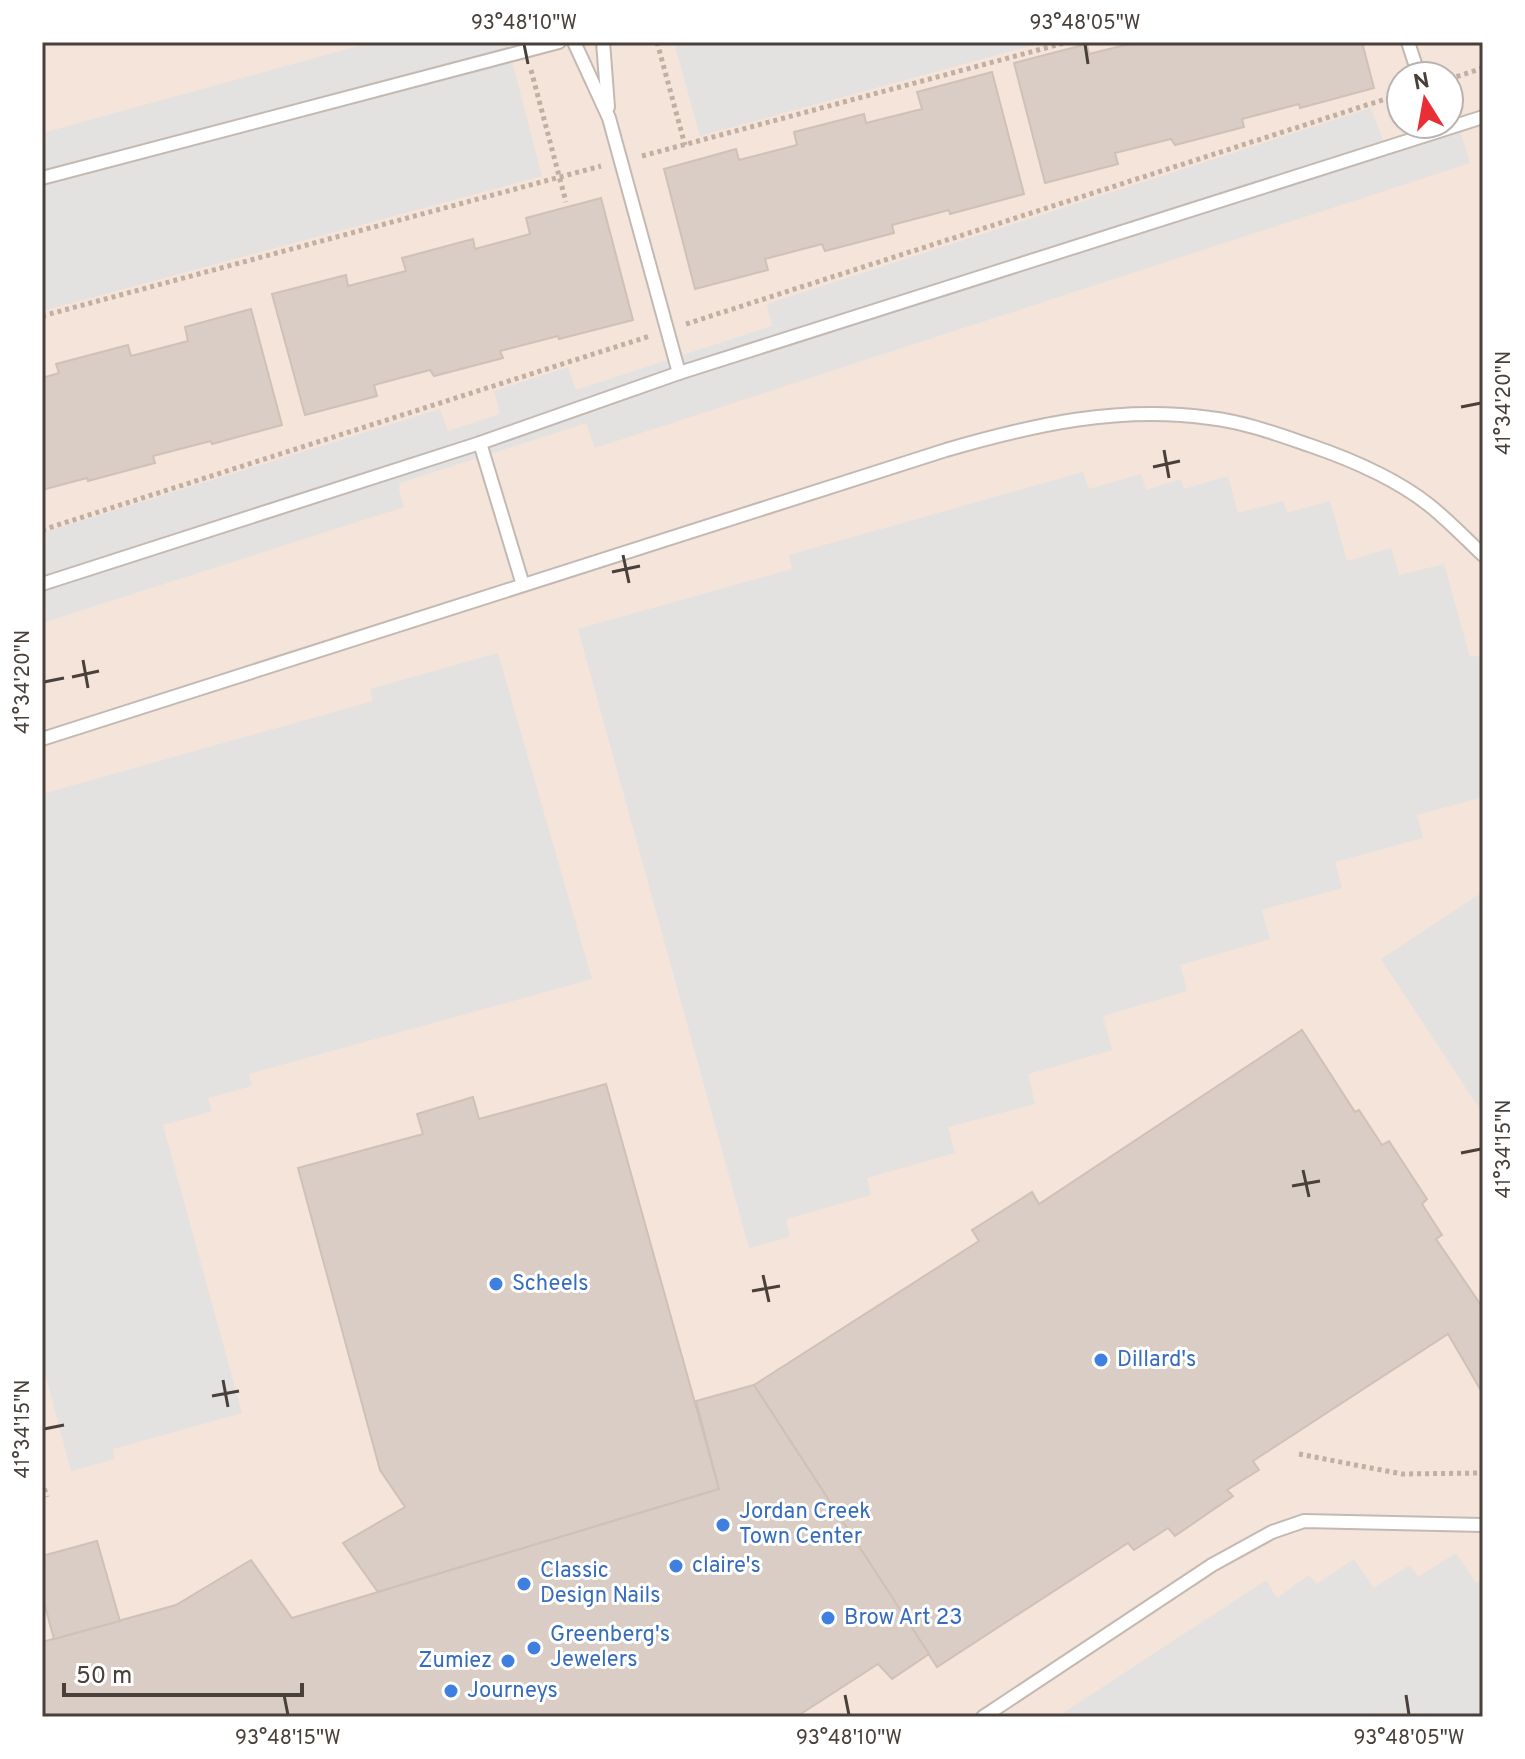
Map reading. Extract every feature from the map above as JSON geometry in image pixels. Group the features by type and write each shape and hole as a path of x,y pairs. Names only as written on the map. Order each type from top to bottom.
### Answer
{"lane":[{"path":"42,178 559,42"},
{"path":"574,42 609,118 679,373"},
{"path":"603,42 609,118"},
{"path":"42,584 1398,140"},
{"path":"42,739 1001,434 1061,421 1127,413 1211,418 1262,429 1353,460 1427,504 1483,555"},
{"path":"480,443 523,585"},
{"path":"983,1717 1212,1565 1272,1532 1304,1521 1483,1525"}],"path":[{"path":"657,42 685,145"},
{"path":"42,316 1068,42"},
{"path":"526,51 566,202"},
{"path":"42,530 1385,99"},
{"path":"1299,1454 1402,1474 1483,1473"},
{"path":"42,1481 47,1497"}],"shaded area":[{"name":"Jordan Creek Town Center","path":"42,42 1483,42 1483,1717 42,1717"},
{"path":"373,42 507,42 542,176 42,311 42,133"},
{"path":"674,42 1045,42 700,136"},
{"path":"1371,108 1386,148 1411,140 1463,140 1470,163 595,448 586,423 400,483 404,507 42,623 42,533 440,409 448,431 500,414 494,391 568,367 576,390 772,326 767,304"},
{"path":"1083,472 1089,489 1141,474 1146,490 1181,479 1184,489 1228,476 1238,513 1283,501 1287,513 1330,501 1347,561 1391,548 1399,575 1444,564 1470,657 1483,655 1483,797 1417,815 1423,838 1335,862 1342,888 1262,910 1270,939 1180,965 1187,991 1103,1016 1112,1050 1028,1074 1035,1104 948,1127 955,1153 867,1178 871,1195 786,1219 790,1237 749,1248 578,629 792,569 789,555"},
{"path":"498,653 592,979 249,1074 252,1086 208,1098 212,1111 163,1125 242,1413 113,1449 115,1459 71,1471 42,1362 42,794 373,701 370,689"},
{"path":"1483,892 1483,1114 1381,959"},
{"path":"1456,1553 1476,1583 1483,1580 1483,1717 1057,1717 1266,1580 1277,1598 1309,1575 1317,1584 1354,1559 1374,1588 1410,1565 1418,1577"}],"building":[{"path":"1137,42 1362,42 1374,88 1300,108 1299,104 1242,119 1244,127 1175,145 1171,139 1115,153 1118,164 1045,183 1014,63 1087,44 1089,54"},
{"path":"992,72 1024,194 950,214 949,210 892,225 894,233 825,251 822,244 765,259 768,270 695,289 664,169 736,149 739,160 797,145 794,132 864,114 866,123 922,109 917,92"},
{"path":"601,198 633,320 500,351 503,358 434,376 430,370 374,385 377,396 305,415 272,294 346,275 348,286 406,271 402,258 473,239 475,249 530,234 526,218"},
{"path":"251,309 282,425 153,456 155,463 42,490 42,378 59,373 56,364 128,345 131,356 188,341 185,327"},
{"name":"Dillard's","path":"1302,1030 1355,1112 1359,1110 1382,1145 1389,1141 1427,1199 1422,1204 1442,1235 1436,1239 1483,1308 1483,1394 1448,1334 1253,1461 1259,1470 1227,1490 1233,1496 1175,1536 1168,1528 1134,1550 1128,1543 937,1667 754,1385 979,1241 972,1230 1032,1192 1039,1204"},
{"name":"Scheels","path":"606,1084 719,1489 378,1592 343,1543 405,1507 380,1470 298,1168 423,1134 417,1114 473,1097 479,1119"},
{"name":"Jordan Creek Town Center","path":"754,1385 929,1654 892,1679 878,1664 796,1717 42,1717 42,1642 176,1605 251,1560 292,1618 719,1489 696,1401"},
{"path":"97,1541 120,1621 54,1639 42,1595 42,1556"}],"place":[{"name":"Scheels","path":"496,1284"},
{"name":"Dillard's","path":"1101,1360"},
{"name":"Jordan Creek Town Center","path":"723,1525"},
{"name":"claire's","path":"676,1566"},
{"name":"Classic Design Nails","path":"524,1584"},
{"name":"Brow Art 23","path":"828,1618"},
{"name":"Greenberg's Jewelers","path":"534,1648"},
{"name":"Zumiez","path":"508,1661"},
{"name":"Journeys","path":"451,1691"}]}
